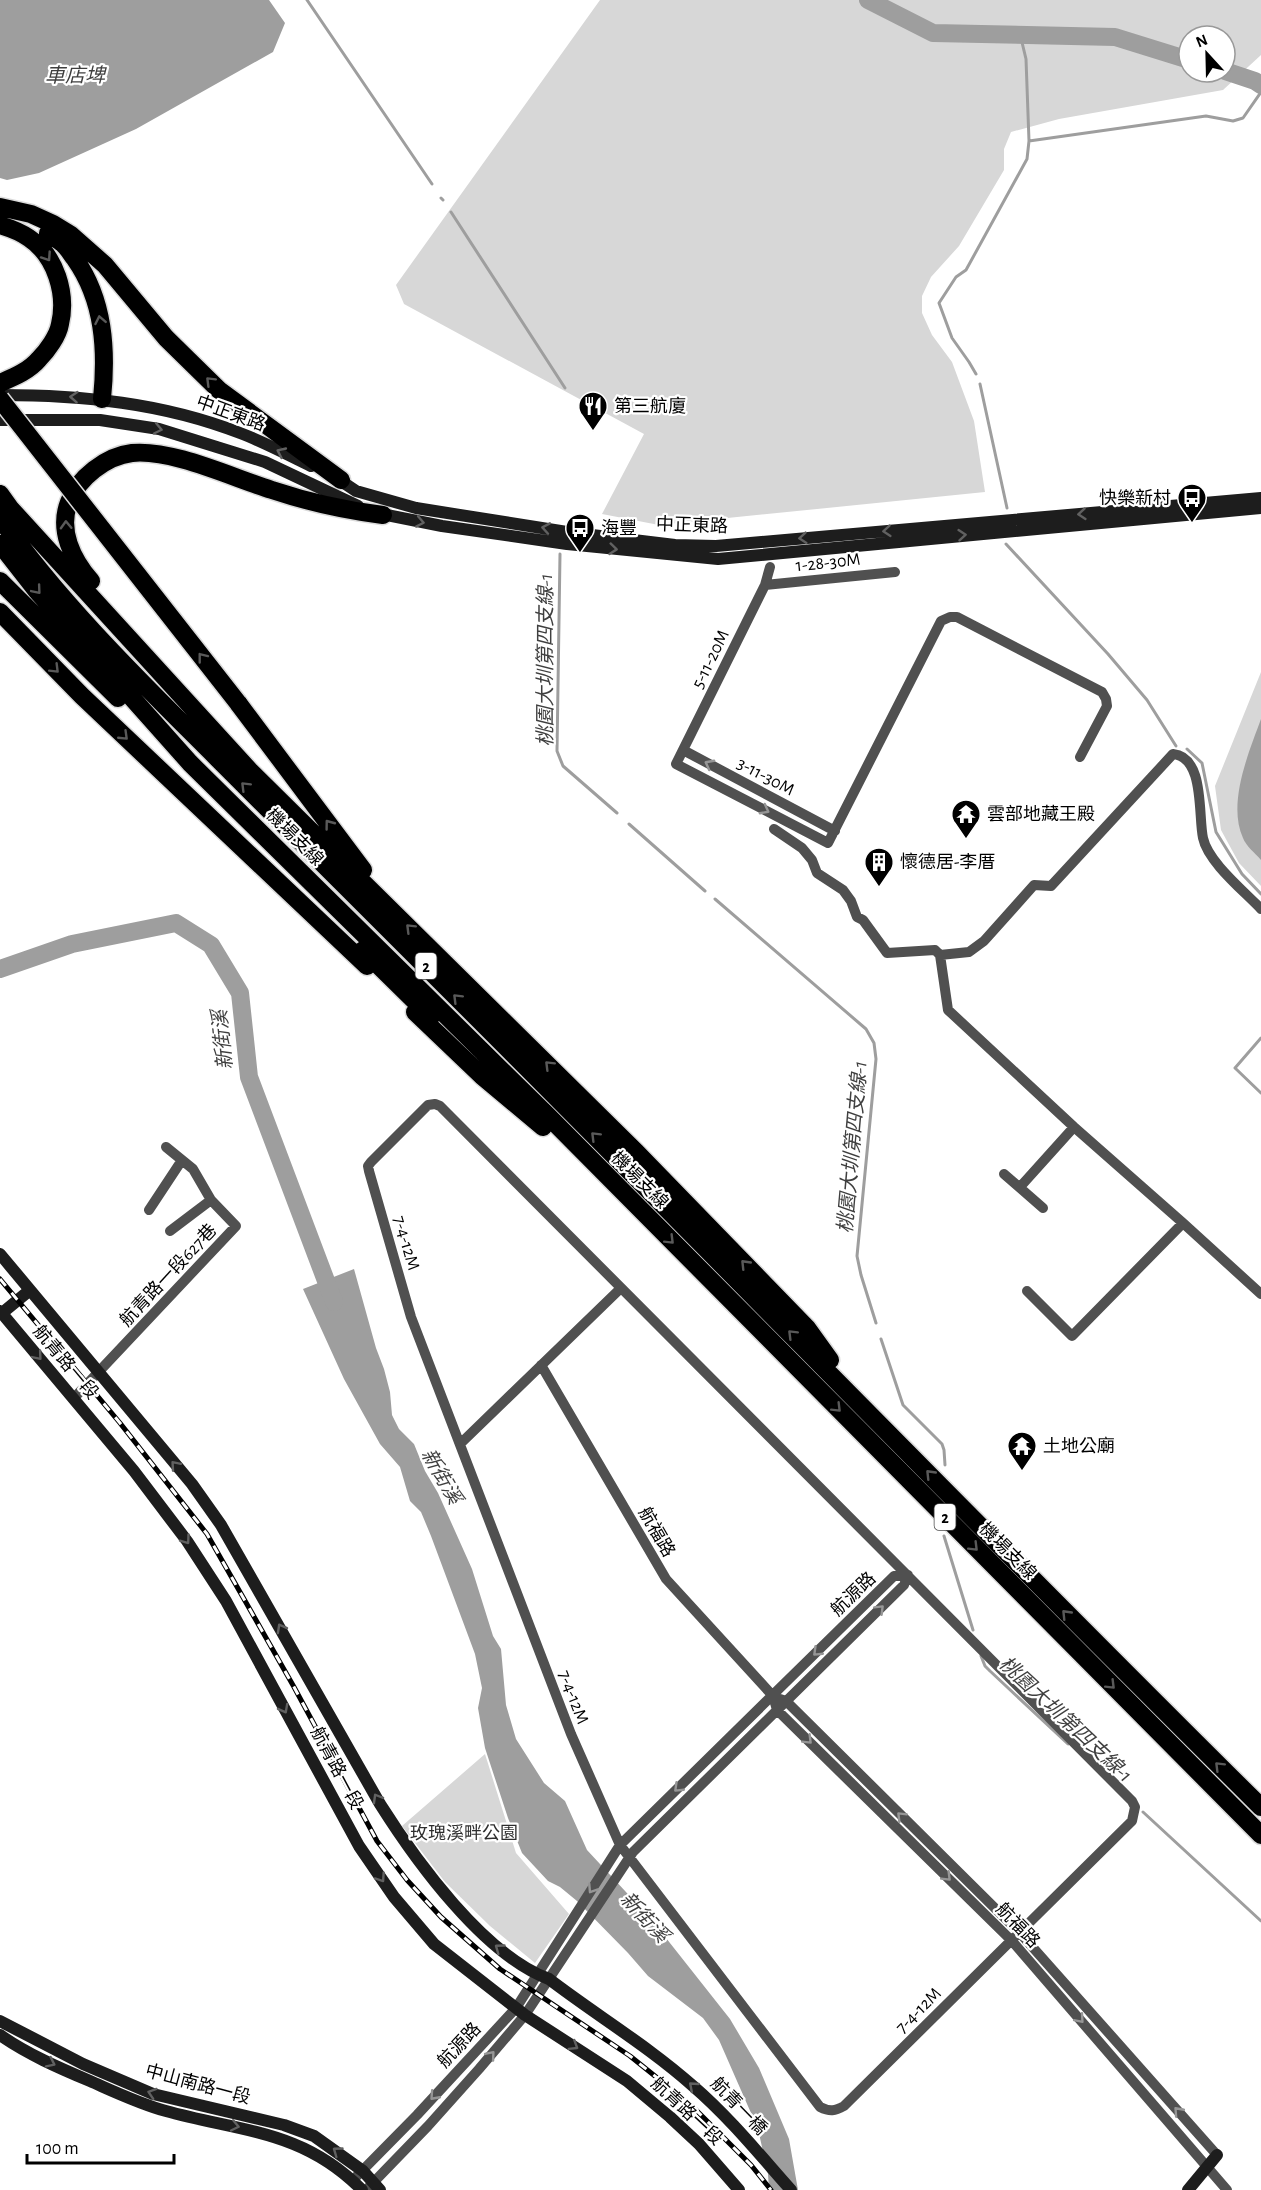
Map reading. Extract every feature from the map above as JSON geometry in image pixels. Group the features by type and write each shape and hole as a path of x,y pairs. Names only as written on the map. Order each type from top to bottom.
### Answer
{"highway":[{"path":"0,208 37,226 63,244 83,270 97,303 104,339 105,369 102,399"},
{"path":"0,208 31,214 71,235 105,265 166,338 219,390 341,480"},
{"path":"0,225 31,238 47,255 58,277 63,302 60,326 38,360 20,375 0,383"},
{"path":"0,397 238,703 376,886 388,906"},
{"path":"180,692 159,659 82,570 70,549 64,527 65,513 78,486 93,471 111,460 131,453 159,455 193,463 324,506 383,515"},
{"path":"0,494 10,508 251,772 636,1152 807,1328 862,1405"},
{"name":"機場支線","path":"0,518 29,559 83,621 155,696 862,1405 1083,1631 1261,1807"},
{"name":"機場支線","path":"0,544 36,590 190,763 629,1198 1261,1835"},
{"path":"0,568 53,633"},
{"path":"0,581 132,712 250,838 543,1127 584,1167 629,1198"},
{"path":"0,612 82,696 482,1076 543,1127"}],"main road":[{"name":"中正東路","path":"0,397 49,395 102,399 184,415 240,433 341,480 356,491 416,508 567,532 675,545 716,546 1261,498"},
{"path":"100,420 102,399"},
{"name":"中正東路","path":"0,420 100,420 159,429 265,462 346,501 383,515 567,544 718,559 1261,508"},
{"name":"航青路一段","path":"0,1254 192,1484 222,1525 405,1844 483,1937 536,1974 549,1979 579,2003 655,2054"},
{"path":"1,1312 30,1290"},
{"name":"航青路一段","path":"1,1312 134,1471 205,1568 226,1601 359,1846 394,1897 434,1944 520,2011 627,2081 670,2116 739,2190"},
{"name":"中山南路一段","path":"0,2021 83,2064 153,2094 273,2122 314,2136 363,2171 370,2188"},
{"name":"中山南路一段","path":"0,2035 72,2073 134,2101 167,2112 269,2134 301,2146 327,2160 353,2180 370,2188"},
{"name":"航青一橋","path":"655,2054 728,2118 791,2190"},
{"path":"1188,2190 1217,2155"}],"street":[{"name":"5-11-20M","path":"676,764 765,585 770,567"},
{"name":"1-28-30M","path":"765,585 895,572"},
{"path":"835,831 941,621 950,617 968,623 1102,692 1107,706 1080,757"},
{"name":"3-11-30M","path":"676,764 828,843 835,831 683,750"},
{"path":"940,955 969,952 984,941 1034,885 1051,886 1173,754 1184,756 1192,766 1197,784 1203,839 1207,849 1261,909"},
{"path":"774,829 802,848 812,860 817,873 843,890 851,901 857,917 863,920 887,952 935,950 940,955 948,1010 1074,1127 1261,1294"},
{"name":"7-4-12M","path":"428,1105 440,1106 621,1288 1132,1801 1135,1807 1132,1821 844,2106 837,2110 820,2107 620,1845 571,1734 411,1317 369,1166 428,1105"},
{"path":"1020,1187 1074,1127"},
{"name":"航青路一段627巷","path":"74,1398 236,1226 211,1200 194,1169 166,1147"},
{"path":"149,1210 182,1160"},
{"path":"1004,1174 1043,1208"},
{"path":"170,1231 211,1200"},
{"path":"1028,1291 1072,1336 1183,1222"},
{"path":"460,1444 621,1288"},
{"name":"航福路","path":"541,1365 666,1579 772,1696 777,1710 1016,1937 1227,2190"},
{"name":"航源路","path":"353,2180 520,2011 549,1979 630,1857 904,1585 908,1575 894,1576 620,1845 536,1974 520,2011 443,2110 370,2188"},
{"name":"航福路","path":"772,1696 786,1701 1016,1937 1217,2155"}],"green space":[{"path":"600,0 1261,0 1261,55 1237,77 1237,24 1177,24 1177,84 1230,84 1223,90 1059,119 1011,132 1004,149 1004,170 959,246 931,277 922,296 922,313 932,335 952,362 974,421 985,492 659,525 602,514 644,434 404,304 396,285"},
{"path":"1261,672 1261,886 1239,863 1221,830 1215,786"},
{"name":"玫瑰溪畔公園","path":"485,1754 516,1853 569,1914 535,1963 490,1926 445,1882 402,1826"}],"water":[{"name":"車店埤","path":"0,0 269,0 285,23 273,52 136,129 39,173 7,180 0,178"},
{"path":"1261,719 1261,860 1248,847 1243,838 1237,809 1242,778"},
{"path":"354,1269 390,1392 392,1415 399,1429 414,1444 425,1471 438,1493 472,1569 493,1636 501,1649 506,1705 516,1739 544,1783 565,1801 587,1850 651,1919 730,2019 759,2068 789,2139 798,2190 769,2190 768,2174 758,2129 719,2040 703,2018 648,1976 577,1901 560,1887 548,1881 522,1853 485,1748 478,1708 482,1688 475,1654 431,1536 421,1512 410,1501 400,1467 380,1444 344,1379 303,1289"}],"waterway":[{"name":"桃園大圳第四支線-1","path":"307,0 432,184"},
{"path":"868,0 933,33 1115,37 1177,56"},
{"path":"976,374 952,338 939,303 956,277 966,270 1027,159 1029,141 1026,59 1020,34"},
{"path":"1237,75 1261,85"},
{"path":"1029,141 1206,116 1233,121 1243,118 1261,92"},
{"name":"桃園大圳第四支線-1","path":"451,212 565,388"},
{"path":"980,384 1007,508"},
{"path":"1006,544 1108,654 1147,700 1176,746"},
{"name":"桃園大圳第四支線-1","path":"560,554 557,751 563,766 617,813"},
{"path":"1187,749 1202,763 1216,832 1242,874 1261,894"},
{"name":"桃園大圳第四支線-1","path":"629,824 705,891"},
{"name":"桃園大圳第四支線-1","path":"715,899 866,1029 874,1043 876,1059 857,1256 876,1323"},
{"name":"新街溪","path":"0,969 72,944 176,923 211,945 240,993 249,1077 334,1302"},
{"path":"1261,1038 1235,1068 1261,1093"},
{"name":"桃園大圳第四支線-1","path":"881,1339 903,1405 942,1444 945,1465"},
{"name":"桃園大圳第四支線-1","path":"944,1536 973,1630"},
{"name":"桃園大圳第四支線-1","path":"981,1656 985,1666 1068,1744"},
{"name":"桃園大圳第四支線-1","path":"1143,1812 1261,1921"}],"railway":[{"path":"0,1279 120,1423 207,1534 294,1687 377,1841 407,1880 441,1917 500,1969 630,2056 691,2105 751,2165 771,2190"}],"place":[{"name":"第三航廈","path":"593,432"},
{"name":"快樂新村","path":"1192,524"},
{"name":"海豐","path":"580,554"},
{"name":"雲部地藏王殿","path":"966,840"},
{"name":"懷德居-李厝","path":"879,888"},
{"name":"土地公廟","path":"1022,1472"}]}
